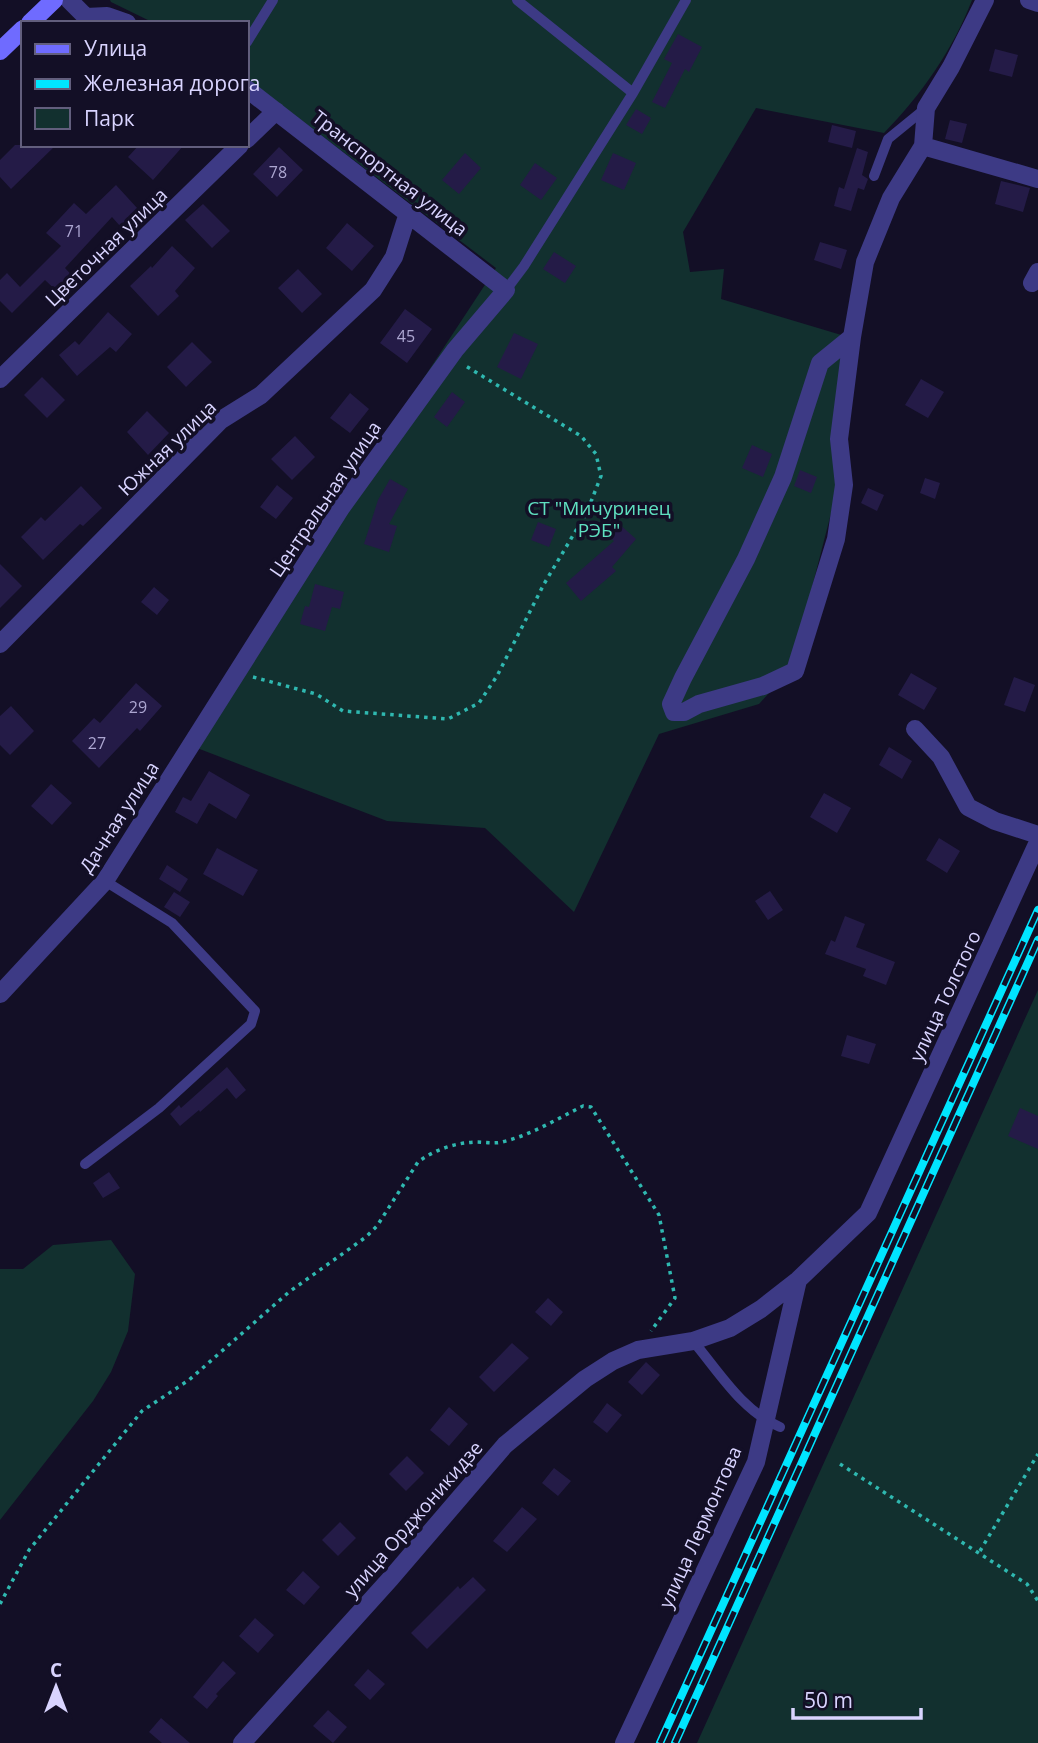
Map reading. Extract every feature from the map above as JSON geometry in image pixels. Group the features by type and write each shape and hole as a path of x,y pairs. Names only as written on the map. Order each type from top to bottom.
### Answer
{"main road":[{"path":"0,51 21,31"}],"street":[{"path":"69,0 86,17 107,16 121,21"},
{"path":"852,337 820,363 783,477 746,559 683,678 671,704 674,712 684,712 699,704 762,686 795,671 836,539 844,485 839,439 865,262 891,198 923,146 926,108 985,0"},
{"path":"1030,0 1038,4"},
{"name":"Транспортная улица","path":"248,90 269,117 408,213 506,290"},
{"path":"248,138 269,117"},
{"path":"923,146 1038,179"},
{"name":"Цветочная улица","path":"0,379 238,147"},
{"name":"Южная улица","path":"0,644 221,420 261,395 373,290 394,257 408,213"},
{"name":"Центральная улица","path":"189,748 341,508 450,357 506,290"},
{"path":"915,729 941,757 968,807 995,821 1038,835"},
{"name":"Дачная улица","path":"0,994 105,881 189,748"},
{"name":"улица Толстого","path":"798,1280 868,1213 1038,842"},
{"name":"улица Орджоникидзе","path":"242,1743 391,1578 505,1445 585,1379 613,1361 638,1350 693,1341 730,1328 761,1309 798,1280"},
{"name":"улица Лермонтова","path":"624,1743 772,1424 798,1280"}],"lane":[{"path":"248,40 273,0"},
{"path":"517,0 633,93"},
{"path":"506,290 524,266 633,93 686,0"},
{"path":"874,176 887,139 926,108"},
{"path":"85,1164 159,1108 251,1024 255,1011 172,923 105,881"},
{"path":"693,1341 741,1399 772,1424"}],"path":[{"path":"237,673 316,694 343,711 448,719 479,704 497,676 544,584 587,512 601,476 596,454 581,436 450,357"},
{"path":"0,1604 29,1550 142,1411 189,1380 289,1292 366,1237 377,1226 418,1162 427,1155 450,1146 473,1142 500,1142 532,1131 583,1106 591,1107 659,1215 675,1298 638,1350"},
{"path":"980,1552 1038,1454"},
{"path":"840,1464 1027,1584 1038,1601"}],"green space":[{"name":"СТ \"Мичуринец РЭБ\"","path":"110,0 972,0 935,71 884,133 756,108 683,232 690,272 724,269 721,299 848,337 837,490 791,669 759,704 659,734 574,912 485,828 387,821 184,743 496,268 248,80 248,21 150,21"},
{"path":"1038,990 1038,1743 697,1743"},
{"path":"111,1240 135,1274 128,1331 111,1372 93,1401 0,1520 0,1269 23,1269 53,1245"}],"building":[{"path":"678,34 702,47 689,72 685,69 665,108 652,102 672,63 664,59"},
{"path":"995,49 1018,55 1012,77 989,71"},
{"path":"636,109 651,118 642,134 626,125"},
{"path":"950,120 967,124 962,143 945,139"},
{"path":"832,125 856,131 852,148 828,142"},
{"path":"15,145 54,147 11,189 0,177 0,160"},
{"path":"137,147 182,147 153,180 128,157"},
{"path":"279,147 303,170 277,197 253,174"},
{"path":"857,148 868,152 862,175 868,179 864,190 858,188 851,211 834,206 839,187 844,189"},
{"path":"465,153 481,168 459,194 442,180"},
{"path":"613,153 636,163 624,190 601,180"},
{"path":"535,163 557,178 541,200 520,185"},
{"path":"1001,181 1030,188 1023,212 995,204"},
{"path":"116,185 138,209 120,226 112,217 65,268 78,282 63,297 45,280 12,313 0,301 0,280 7,273 20,287 61,246 46,233 74,203 86,214"},
{"path":"203,204 230,231 212,248 185,220"},
{"path":"347,223 374,246 352,271 326,248"},
{"path":"820,242 847,250 841,269 814,260"},
{"path":"172,246 195,268 175,291 179,296 158,316 130,286 151,266 152,268"},
{"path":"554,252 576,266 565,283 543,269"},
{"path":"298,269 322,294 302,313 278,288"},
{"path":"405,309 432,329 407,363 380,343"},
{"path":"108,312 132,334 116,352 110,347 77,376 59,355 75,341 79,345"},
{"path":"514,333 538,344 521,379 497,367"},
{"path":"192,342 212,362 186,387 167,367"},
{"path":"42,377 65,400 47,418 24,395"},
{"path":"921,379 944,392 928,418 905,405"},
{"path":"452,392 465,402 447,427 434,417"},
{"path":"350,393 369,409 350,433 330,418"},
{"path":"147,411 169,433 148,455 127,432"},
{"path":"295,436 315,457 292,480 271,459"},
{"path":"752,445 772,454 763,477 742,468"},
{"path":"800,470 817,477 811,493 794,486"},
{"path":"925,478 940,483 935,499 920,493"},
{"path":"390,479 408,489 389,524 397,526 389,552 364,544 378,500"},
{"path":"277,485 293,498 276,519 260,507"},
{"path":"81,486 102,508 83,526 80,524 43,560 21,537 41,517 45,521"},
{"path":"868,488 884,495 877,511 861,503"},
{"path":"538,522 556,529 549,547 531,540"},
{"path":"618,523 636,539 612,567 616,571 581,601 566,583 614,541 607,536"},
{"path":"0,564 22,586 0,608"},
{"path":"315,584 344,592 340,609 332,607 325,631 300,624 305,606 309,607"},
{"path":"154,587 169,600 157,615 141,602"},
{"path":"911,673 937,688 924,710 898,695"},
{"path":"1014,677 1035,685 1025,712 1004,705"},
{"path":"136,683 162,706 140,731 137,728 99,768 72,741 94,718 100,723"},
{"path":"11,706 34,731 10,755 0,745 0,716"},
{"path":"889,747 912,761 902,779 879,765"},
{"path":"209,771 250,795 236,819 209,803 197,824 175,812 183,797 191,801"},
{"path":"51,784 72,803 52,825 31,806"},
{"path":"824,793 851,808 837,833 810,817"},
{"path":"939,838 960,851 947,873 926,860"},
{"path":"217,848 258,870 243,896 203,874"},
{"path":"167,865 188,879 180,892 159,879"},
{"path":"770,891 783,910 768,920 755,901"},
{"path":"174,892 190,902 180,917 164,907"},
{"path":"845,916 865,924 856,947 895,962 886,985 863,976 866,969 825,954 831,940 835,942"},
{"path":"847,1035 876,1044 869,1064 841,1056"},
{"path":"227,1067 246,1090 236,1099 227,1088 180,1126 170,1114 179,1105 181,1108"},
{"path":"1020,1108 1038,1116 1038,1149 1008,1136"},
{"path":"109,1172 120,1188 103,1198 93,1183"},
{"path":"548,1298 563,1312 551,1326 535,1312"},
{"path":"512,1343 529,1358 494,1392 479,1377"},
{"path":"646,1362 660,1375 642,1395 628,1382"},
{"path":"607,1403 622,1415 607,1433 593,1422"},
{"path":"449,1407 468,1424 449,1446 430,1430"},
{"path":"407,1456 424,1473 406,1491 389,1474"},
{"path":"554,1468 571,1481 558,1496 542,1483"},
{"path":"522,1507 537,1519 507,1552 493,1541"},
{"path":"340,1522 356,1538 338,1556 322,1540"},
{"path":"303,1571 320,1587 304,1605 286,1590"},
{"path":"473,1577 486,1590 427,1649 411,1633 458,1586 460,1589"},
{"path":"255,1618 274,1635 258,1653 239,1636"},
{"path":"223,1661 236,1673 216,1694 218,1696 207,1709 193,1697"},
{"path":"368,1669 385,1684 370,1700 354,1685"},
{"path":"328,1710 347,1727 333,1743 313,1726"},
{"path":"161,1718 190,1743 162,1743 149,1732"}],"railway":[{"path":"660,1743 1038,910"},
{"path":"675,1743 1038,940"}]}
